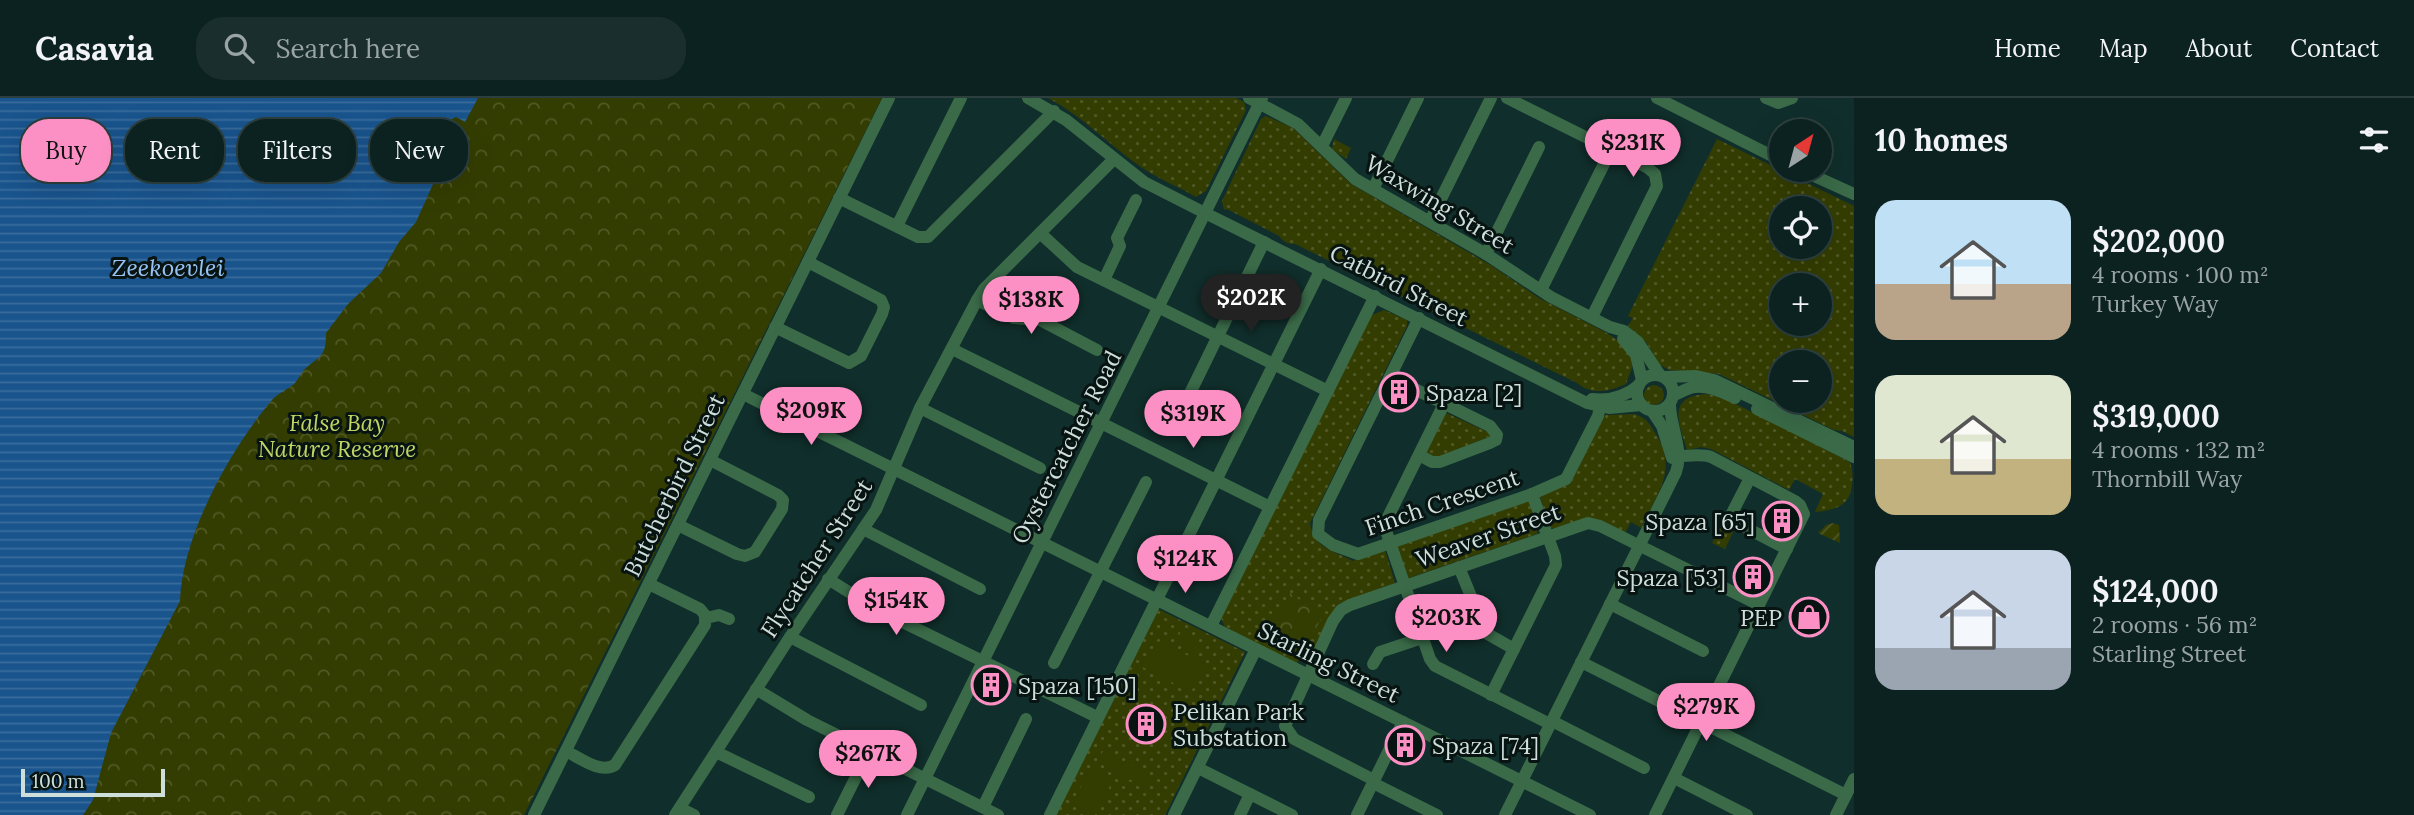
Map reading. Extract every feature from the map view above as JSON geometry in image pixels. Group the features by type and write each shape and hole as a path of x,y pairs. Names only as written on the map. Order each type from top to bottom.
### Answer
{"street":[{"name":"Butcherbird Street","path":"537,814 888,98"},
{"path":"897,226 961,98"},
{"name":"Catbird Street","path":"1027,98 1054,111 1144,182 1205,213 1574,397 1600,404 1647,408"},
{"path":"1322,146 1346,98"},
{"path":"1373,189 1418,98"},
{"path":"1430,221 1491,98"},
{"path":"1507,98 1652,170 1658,182 1592,317"},
{"path":"1657,98 1684,104 1769,153"},
{"path":"1766,98 1778,103 1792,98"},
{"name":"Waxwing Street","path":"1257,100 1292,120 1349,174 1486,254 1541,290 1632,336 1663,376"},
{"name":"Oystercatcher Road","path":"907,815 1159,307 1257,100"},
{"path":"839,198 918,237 928,237 1054,111"},
{"path":"1486,254 1539,147"},
{"path":"1541,290 1611,150"},
{"name":"Flycatcher Street","path":"678,811 828,579 876,510 920,408 984,289 1114,159"},
{"path":"1828,182 1854,194"},
{"path":"1104,280 1121,246 1117,238 1136,200"},
{"path":"1040,233 1077,267 1328,391"},
{"path":"1174,426 1264,242"},
{"path":"775,327 845,362 852,362 861,356 882,314 883,305 878,298 807,262"},
{"path":"1050,815 1321,269"},
{"path":"1211,626 1375,296"},
{"path":"977,300 1014,318 1040,320 1097,350"},
{"name":"Finch Crescent","path":"1419,318 1319,520 1317,527 1322,538 1351,553 1358,554 1532,494 1566,479 1598,416 1600,404"},
{"name":"Waxwing Street","path":"1610,327 1636,355 1640,383"},
{"path":"952,349 1270,507"},
{"path":"1676,457 1662,426 1637,394 1640,383 1650,375 1696,376 1714,380 1854,447"},
{"path":"1505,815 1673,476 1676,457 1671,423 1672,385 1663,376"},
{"path":"1390,377 1490,426 1496,433 1496,440 1440,462 1433,462 1419,455"},
{"name":"Catbird Street","path":"1600,404 1629,393 1640,383"},
{"path":"1647,408 1662,410 1672,399 1696,388 1723,392 1854,457"},
{"name":"Starling Street","path":"743,394 1590,815"},
{"path":"1444,404 1385,521 1404,586 1435,666 1644,768"},
{"path":"920,408 1041,468"},
{"path":"1655,815 1787,549 1801,520 1803,509 1795,500 1708,456 1676,457"},
{"path":"678,524 745,556 755,552 782,509 783,500 778,495 710,460"},
{"path":"1750,478 1729,519 1787,549"},
{"path":"1054,663 1146,482"},
{"path":"1491,695 1556,565 1532,494"},
{"name":"Weaver Street","path":"1374,781 1302,744 1286,730 1288,718 1324,637 1341,610 1588,523 1600,526 1759,605"},
{"path":"863,529 979,589"},
{"path":"1460,568 1486,632 1495,640 1514,649"},
{"path":"828,579 855,597 1097,718"},
{"path":"566,751 600,768 615,765 704,629 706,618 700,609 649,584"},
{"path":"1610,604 1703,651"},
{"path":"706,618 719,615 729,619"},
{"path":"790,637 921,705"},
{"path":"1373,664 1380,652 1422,638"},
{"path":"1174,815 1256,649"},
{"path":"1581,662 1846,795"},
{"path":"756,689 798,715 979,809 998,815"},
{"path":"979,809 1026,719"},
{"path":"1357,815 1403,722"},
{"path":"837,815 869,751"},
{"path":"716,752 809,797"},
{"path":"1198,768 1292,815"},
{"path":"1674,778 1747,815"},
{"path":"1836,815 1854,779"},
{"path":"1374,781 1437,815"},
{"path":"1240,815 1250,794"},
{"path":"678,811 694,815"}],"green space":[{"name":"False Bay Nature Reserve","path":"0,98 882,98 524,815 0,815"},
{"path":"1048,98 1236,98 1244,102 1246,110 1206,191 1196,197 1144,169 1074,114"},
{"path":"1266,116 1293,128 1351,184 1492,266 1539,298 1616,339 1634,362 1626,384 1601,391 1589,390 1295,244 1282,240 1227,209 1224,210 1222,201 1261,119"},
{"path":"1334,139 1351,148 1346,159 1332,149"},
{"path":"1717,139 1769,164 1769,182 1805,182 1854,206 1854,437 1799,413 1832,413 1832,350 1769,350 1769,398 1719,374 1669,370 1659,364 1646,342 1628,326 1633,318 1628,316"},
{"path":"1384,310 1407,320 1407,326 1310,523 1319,543 1353,561 1385,550 1395,583 1337,605 1313,651 1305,647 1297,664 1225,627 1221,618 1372,315"},
{"path":"1654,385 1661,388 1664,395 1661,402 1654,405 1647,402 1644,395 1647,388"},
{"path":"1706,394 1722,397 1850,462 1852,484 1847,500 1837,508 1815,512 1823,494 1795,479 1789,490 1711,449 1701,447 1687,450 1679,421 1680,406 1693,396"},
{"path":"1446,413 1490,433 1491,436 1437,458 1427,453 1426,450"},
{"path":"1634,414 1650,425 1663,449 1665,461 1662,483 1641,528 1631,522 1625,533 1593,518 1555,529 1550,527 1540,497 1570,484 1605,415"},
{"path":"1529,498 1538,528 1537,534 1406,579 1396,546"},
{"path":"1722,524 1734,530 1725,549 1712,543"},
{"path":"1826,525 1839,525 1840,543 1818,533"},
{"path":"1290,593 1323,616 1301,653 1267,635"},
{"path":"1158,609 1245,652 1165,815 1056,815"},
{"path":"1181,631 1199,640 1194,650 1176,641"},
{"path":"1158,641 1205,664 1191,692 1144,668"},
{"path":"1103,751 1152,776 1146,788 1097,762"},
{"path":"1091,766 1114,778 1095,815 1072,805"}],"water":[{"name":"Zeekoevlei","path":"0,98 478,98 467,119 370,119 370,182 434,182 416,222 399,242 381,273 348,304 326,333 322,354 305,369 294,384 272,400 225,468 189,549 180,601 111,733 93,800 83,815 0,815"}],"place":[{"name":"Spaza [2]","path":"1399,392"},
{"name":"Spaza [65]","path":"1782,521"},
{"name":"Spaza [53]","path":"1753,577"},
{"name":"PEP","path":"1809,617"},
{"name":"Spaza [150]","path":"991,685"},
{"name":"Pelikan Park Substation","path":"1146,724"},
{"name":"Spaza [74]","path":"1405,745"}]}
